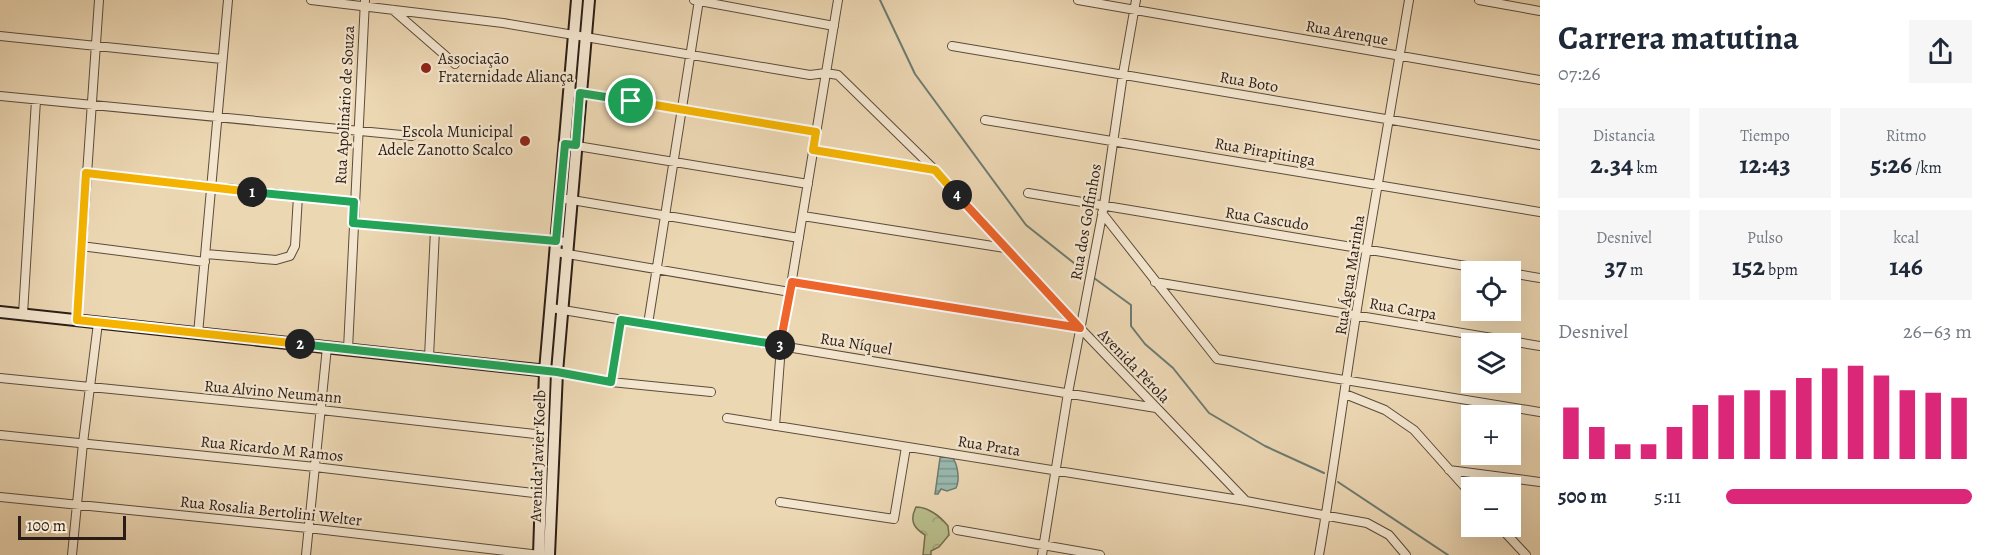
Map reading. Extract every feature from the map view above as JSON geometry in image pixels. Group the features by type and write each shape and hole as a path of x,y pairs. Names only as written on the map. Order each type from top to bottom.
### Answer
{"street":[{"path":"77,320 99,0"},
{"path":"198,334 228,0"},
{"path":"311,0 365,3 393,10 574,34 810,75 826,73"},
{"name":"Avenida Javier Koelb","path":"575,93 574,34 577,0"},
{"name":"Avenida Javier Koelb","path":"540,555 544,435 575,93 586,37 589,0"},
{"path":"648,324 691,56 697,0 834,26"},
{"path":"775,426 781,346 838,0"},
{"name":"Rua Arenque","path":"1078,0 1540,80"},
{"name":"Rua dos Golfinhos","path":"1042,555 1068,393 1103,209 1136,0"},
{"name":"Rua Água Marinha","path":"1319,555 1366,249 1379,185 1409,0"},
{"path":"1479,0 1540,12"},
{"name":"Rua Apolinário de Souza","path":"348,349 365,3"},
{"path":"393,10 455,64"},
{"path":"0,36 222,59"},
{"name":"Rua Boto","path":"952,46 1540,145"},
{"name":"Avenida Pérola","path":"826,73 838,75 935,170 1080,328 1246,501"},
{"path":"575,93 682,108 816,132"},
{"path":"0,96 412,136"},
{"path":"23,314 36,100"},
{"name":"Rua Pirapitinga","path":"985,120 1540,212"},
{"path":"570,144 808,184"},
{"path":"813,150 935,170"},
{"path":"86,173 354,202"},
{"name":"Rua Cascudo","path":"1028,193 1103,209 1461,265"},
{"path":"81,246 205,258 276,260 290,256 296,246 298,196"},
{"path":"566,199 799,238"},
{"path":"1103,209 1155,282 1217,359 1540,412"},
{"path":"802,216 1005,248"},
{"path":"353,223 435,230 562,247 657,269 790,292"},
{"path":"429,357 435,230"},
{"path":"1521,275 1540,278"},
{"path":"792,282 1080,328"},
{"name":"Rua Carpa","path":"1155,282 1540,346"},
{"name":"Rua Níquel","path":"556,309 1157,408"},
{"path":"0,312 429,357 611,382 711,392"},
{"path":"611,382 621,320"},
{"path":"72,555 98,323"},
{"path":"306,555 327,347"},
{"name":"Avenida Javier Koelb","path":"549,555 551,372"},
{"name":"Rua Alvino Neumann","path":"0,378 544,435"},
{"path":"1345,394 1385,410 1414,430 1461,483"},
{"name":"Rua Prata","path":"727,418 1246,501 1366,523 1389,535 1406,555"},
{"name":"Rua Ricardo M Ramos","path":"0,435 315,467 542,494"},
{"path":"780,502 894,519 906,447"},
{"path":"1449,470 1540,482"},
{"name":"Rua Rosalia Bertolini Welter","path":"0,497 309,528 540,555"},
{"path":"957,530 1101,555"},
{"path":"1509,537 1526,555"}],"green space":[{"path":"916,507 933,513 948,526 949,535 939,547 931,551 931,555 923,555 925,535 914,524 913,516"}],"water":[{"path":"952,457 954,460 958,481 956,488 947,491 941,489 938,494 935,494 940,458"}],"waterway":[{"path":"880,0 915,74 1026,225 1084,271"},
{"path":"1094,278 1131,305 1131,326 1145,344 1173,368 1209,413 1265,446 1324,473"},
{"path":"1338,482 1448,555"}],"place":[{"name":"Associação Fraternidade Aliança","path":"426,68"},
{"name":"Escola Municipal Adele Zanotto Scalco","path":"525,141"}],"route":[{"path":"580,93 631,101 816,132 813,150 935,170 1080,328 792,282 781,346 621,320 611,382 557,372 429,357 77,320 86,173 354,202 353,223 556,241 565,144 576,145 580,93"}]}
